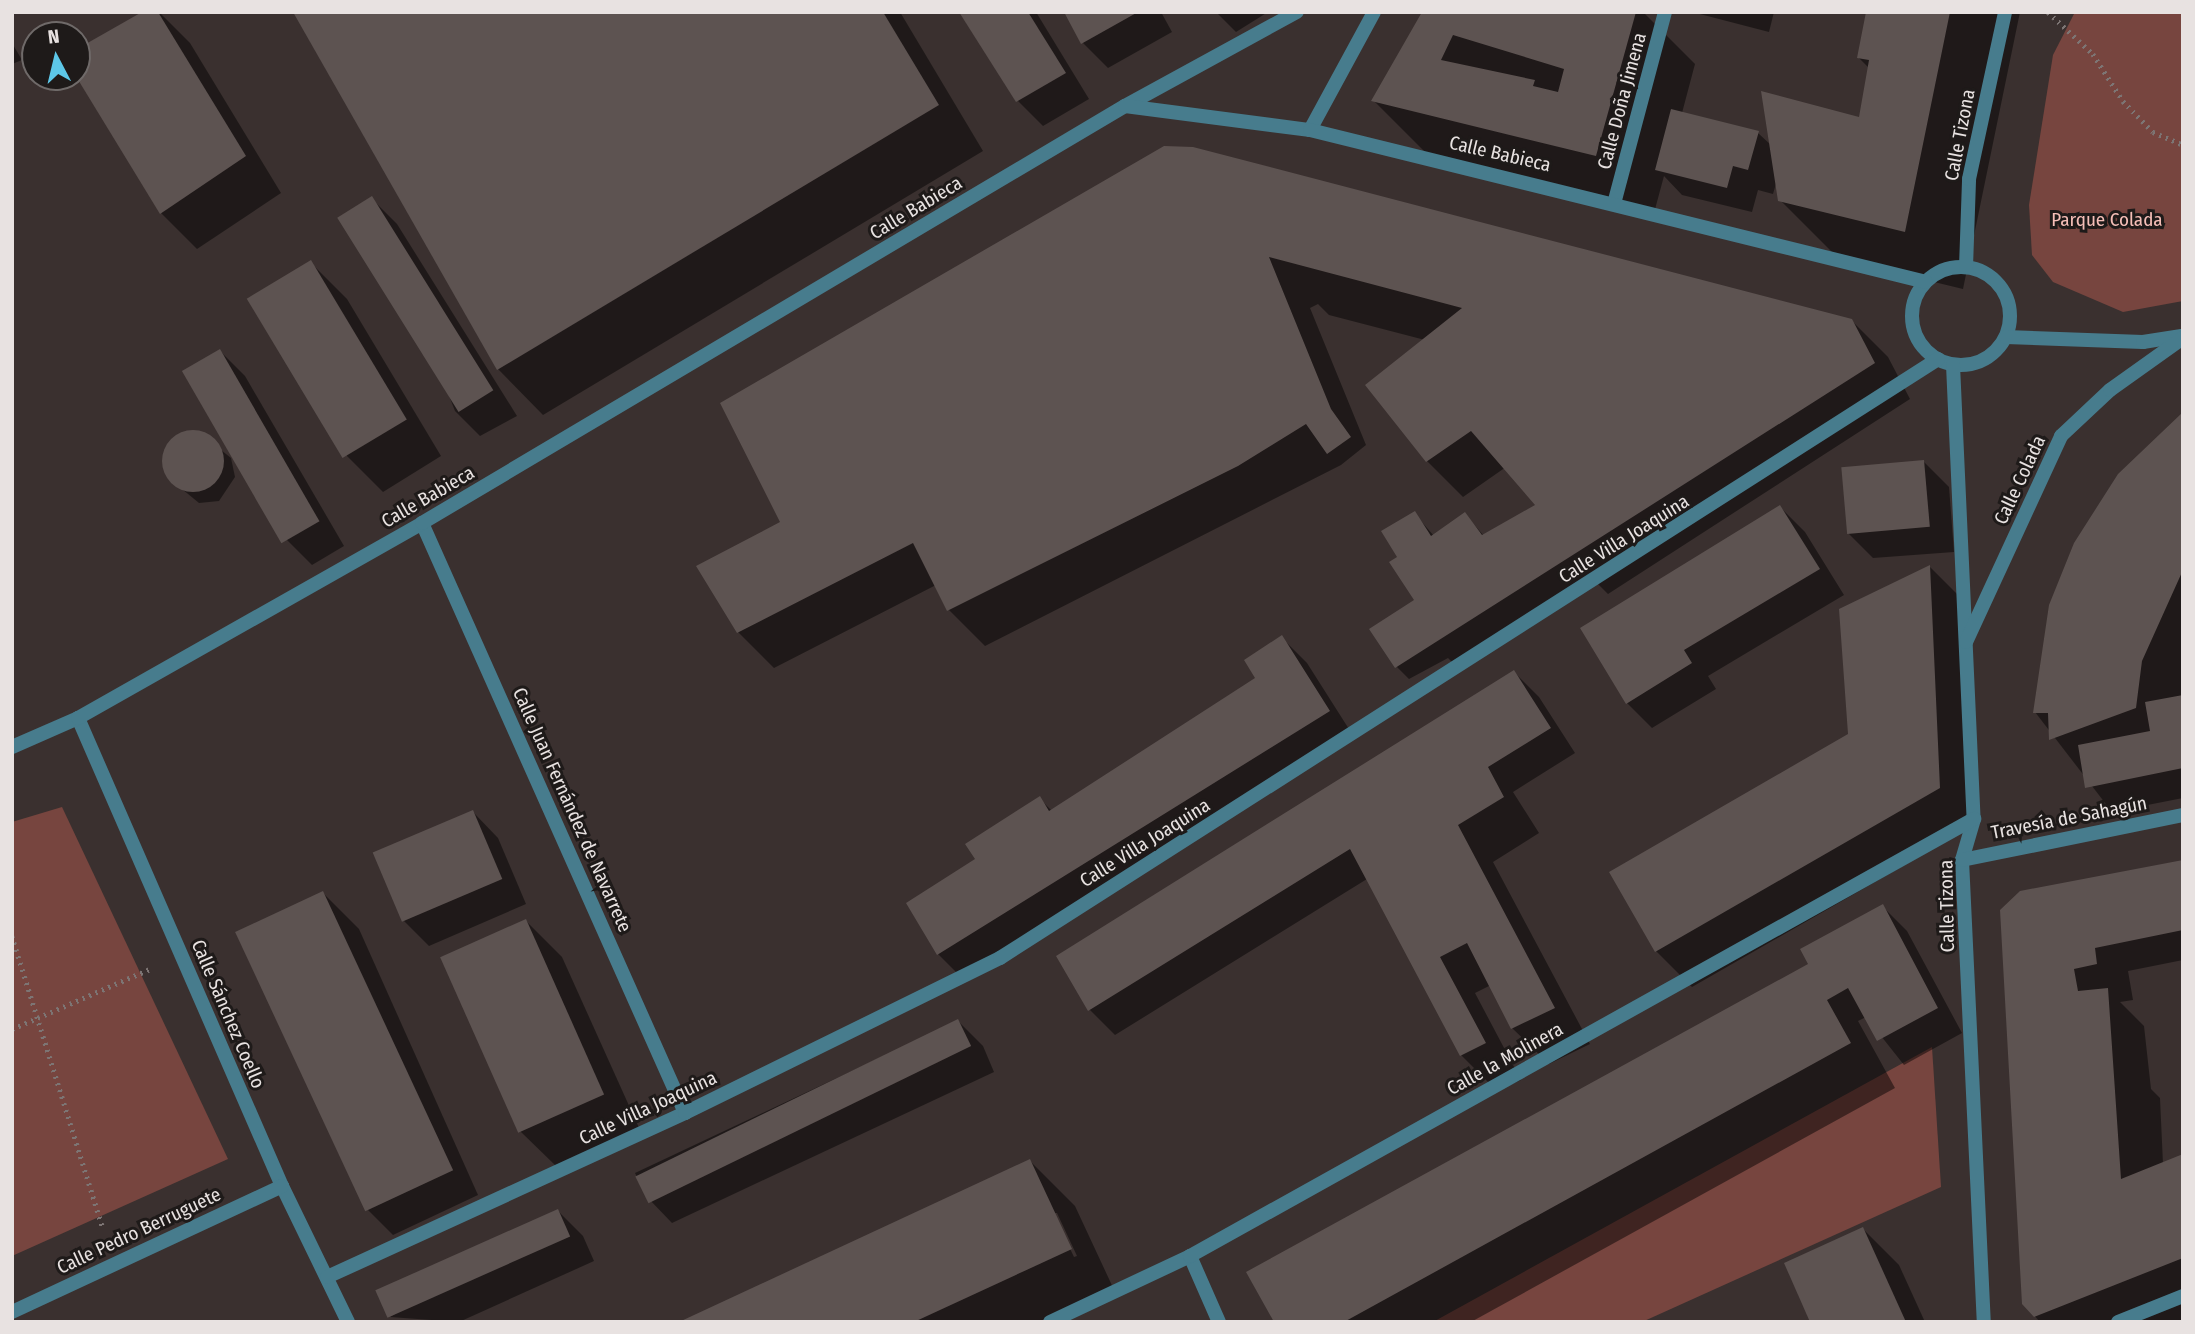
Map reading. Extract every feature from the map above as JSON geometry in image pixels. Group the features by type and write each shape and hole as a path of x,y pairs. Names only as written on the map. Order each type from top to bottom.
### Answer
{"street":[{"path":"1125,106 1297,12"},
{"path":"1310,130 1374,12"},
{"name":"Calle Doña Jimena","path":"1615,200 1665,12"},
{"name":"Calle Tizona","path":"1966,267 1969,179 2005,12"},
{"name":"Calle Babieca","path":"12,747 78,718 422,523 1125,106 1310,130 1615,200 1926,282"},
{"path":"1966,267 1990,276 2006,295 2006,337 1984,359 1953,365 1938,359 1913,328 1915,297 1926,282 1966,267"},
{"name":"Calle Colada","path":"2006,337 2143,342 2183,337"},
{"name":"Calle Colada","path":"1965,644 2061,436 2110,390 2183,337"},
{"name":"Calle Villa Joaquina","path":"327,1277 685,1113 1000,958 1938,359"},
{"name":"Calle Tizona","path":"1953,365 1974,819 1962,860 1984,1322"},
{"name":"Calle Juan Fernández de Navarrete","path":"422,523 685,1113"},
{"name":"Calle Sánchez Coello","path":"78,718 282,1186 348,1322"},
{"name":"Travesía de Sahagún","path":"1962,860 2183,815"},
{"name":"Calle la Molinera","path":"1050,1322 1190,1256 1974,819"},
{"name":"Calle Pedro Berruguete","path":"12,1312 282,1186"},
{"path":"1190,1256 1219,1322"},
{"path":"2118,1322 2183,1296"}],"path":[{"path":"2048,12 2094,54 2123,101 2153,132 2183,145"},
{"path":"12,936 41,1016 103,1228"},
{"path":"12,1029 154,968"}],"green space":[{"name":"Parque Colada","path":"2075,12 2183,12 2183,301 2123,312 2053,282 2032,255 2029,205 2053,55"},
{"path":"62,807 228,1159 12,1256 12,822"},
{"path":"1932,1047 1941,1187 1642,1322 1433,1322"}],"building":[{"path":"142,12 158,12 246,156 160,214 85,91 91,91 91,41"},
{"path":"293,12 883,12 939,105 497,370"},
{"path":"959,12 1028,12 1066,73 1016,102"},
{"path":"1064,12 1138,12 1081,44"},
{"path":"1422,12 1636,12 1596,156 1371,101","holes":["1453,35 1564,69 1558,92 1533,86 1535,80 1441,60"]},
{"path":"1866,12 1950,12 1905,232 1778,201 1761,91 1859,117 1869,60 1857,58"},
{"path":"1671,109 1759,131 1748,170 1733,166 1727,188 1655,170"},
{"path":"1164,146 1193,147 1852,319 1875,363 1395,668 1369,629 1414,600 1389,562 1397,557 1381,531 1415,511 1431,536 1465,512 1482,535 1535,505 1471,431 1426,462 1365,385 1462,308 1269,257 1331,409 1351,437 1327,454 1306,424 1238,466 947,611 913,543 737,633 696,566 780,522 720,403"},
{"path":"372,196 493,390 459,412 337,218"},
{"path":"311,260 407,419 343,458 247,299"},
{"path":"220,349 320,521 281,543 182,371"},
{"path":"2183,412 2183,570 2142,661 2136,708 2049,740 2048,713 2033,713 2049,605 2074,543 2118,474"},
{"path":"193,430 215,439 224,461 215,483 193,492 171,483 162,461 171,439"},
{"path":"1924,460 1930,527 1847,534 1841,467"},
{"path":"1780,505 1820,569 1684,650 1692,663 1626,704 1580,628"},
{"path":"1930,565 1940,788 1655,952 1609,872 1848,734 1839,609"},
{"path":"1282,635 1330,711 937,955 906,903 975,859 965,844 1040,796 1049,811 1255,678 1244,660"},
{"path":"1514,670 1551,728 1488,767 1504,797 1458,825 1555,1008 1511,1029 1467,943 1440,957 1486,1043 1460,1056 1350,849 1088,1011 1056,956"},
{"path":"2183,695 2183,768 2085,788 2078,745 2150,731 2145,702"},
{"path":"473,810 502,879 402,922 373,853"},
{"path":"2183,860 2183,930 2095,948 2097,964 2074,969 2078,991 2108,988 2121,1179 2183,1154 2183,1258 2034,1317 2022,1304 2000,910 2020,891"},
{"path":"323,891 453,1170 365,1211 235,932"},
{"path":"1883,904 1938,1008 1877,1041 1848,988 1827,1000 1851,1043 1344,1322 1274,1322 1246,1272 1808,964 1800,949"},
{"path":"526,919 604,1094 518,1133 440,957"},
{"path":"958,1019 971,1046 648,1203 635,1176"},
{"path":"1030,1159 1072,1249 914,1322 679,1322"},
{"path":"558,1209 570,1236 387,1318 375,1290"},
{"path":"1863,1227 1906,1322 1810,1322 1784,1263"}]}
